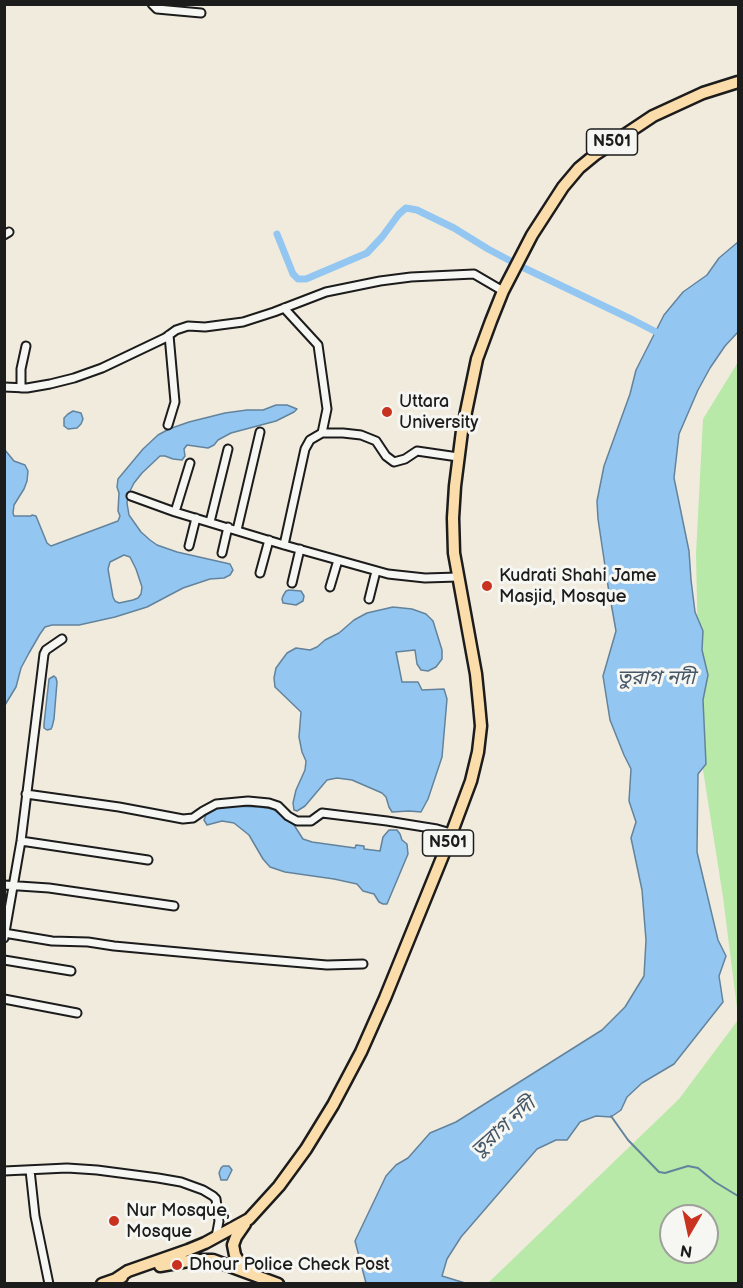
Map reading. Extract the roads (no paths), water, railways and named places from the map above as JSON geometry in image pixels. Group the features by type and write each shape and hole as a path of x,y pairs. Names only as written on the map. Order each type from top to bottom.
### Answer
{"highway":[{"name":"N501","path":"116,1278 128,1271 216,1238 249,1219 306,1149 362,1052 446,848 471,781 478,752 481,726 476,674 454,554 453,518 458,457 477,359 505,287 524,251 563,187 579,168 653,116 703,93 738,82"},
{"path":"249,1219 240,1229 233,1245 239,1262 255,1276"},
{"path":"102,1284 169,1264 213,1260 278,1284"}],"street":[{"path":"152,4 158,9 201,14"},
{"path":"4,387 21,388 50,384 102,368 188,326 205,327 243,322 326,292 380,281 474,274 505,287"},
{"path":"284,308 318,345 327,409 322,433"},
{"path":"168,424 175,402 169,335"},
{"path":"21,388 21,369 26,346"},
{"path":"237,530 260,432"},
{"path":"284,545 305,449 310,440 322,433 361,435 376,441 386,456 394,462 405,459 417,451 458,457"},
{"path":"210,522 228,449"},
{"path":"175,512 190,463"},
{"path":"131,496 175,512 388,574 425,578 458,577"},
{"path":"189,546 196,518"},
{"path":"222,553 228,527"},
{"path":"260,573 269,540"},
{"path":"292,583 300,549"},
{"path":"330,587 338,560"},
{"path":"369,599 376,571"},
{"path":"62,639 44,654 21,841 5,935 233,957 327,964 363,964"},
{"path":"26,794 183,819 193,819 216,804 232,801 270,803 278,806 297,822 311,821 322,813 387,821 451,833"},
{"path":"21,841 148,860"},
{"path":"4,885 50,888 174,906"},
{"path":"4,960 71,971"},
{"path":"4,999 77,1013"},
{"path":"4,1171 67,1168 181,1182 203,1190 216,1199 219,1221 216,1238"},
{"path":"30,1170 35,1216 49,1284"}],"water":[{"name":"তুরাগ নদী","path":"738,242 738,332 725,346 698,390 679,434 674,478 689,551 695,612 703,631 702,650 708,675 703,700 706,764 698,774 697,852 718,940 726,956 719,976 723,1002 674,1064 642,1083 627,1097 621,1110 611,1117 596,1116 580,1122 567,1140 556,1140 537,1149 461,1237 447,1259 442,1276 465,1283 366,1283 355,1241 386,1176 396,1165 408,1158 430,1133 456,1122 602,1030 625,1007 644,976 646,940 642,890 631,838 636,822 629,801 631,769 610,720 603,676 616,631 597,501 604,466 630,394 636,370 664,315 683,292 707,275 719,258"},
{"path":"276,405 287,405 297,409 276,421 231,433 208,448 187,445 182,460 160,456 142,473 128,495 129,515 150,540 177,552 230,564 233,570 230,575 183,588 147,607 115,617 79,625 45,627 21,668 16,687 5,705 5,450 14,461 25,465 28,471 24,489 14,505 14,516 36,516 47,543 51,546 118,521 120,516 118,479 158,435 189,422 225,413 263,410","holes":["124,555 130,557 142,587 141,594 138,598 119,603 113,597 108,569 110,562"]},
{"path":"73,411 81,413 83,419 77,428 68,429 64,426 64,418"},
{"path":"289,590 301,591 304,596 303,601 296,605 283,603 283,596"},
{"path":"393,607 412,609 426,614 433,621 442,650 442,659 436,667 428,671 421,670 417,664 415,650 396,652 402,682 418,682 422,690 444,689 447,699 442,757 428,799 421,812 392,812 382,793 352,780 337,778 327,780 305,806 297,811 294,810 296,790 305,770 306,761 299,737 301,712 275,687 276,668 287,653 296,648 310,650 367,613"},
{"path":"54,676 57,682 54,719 51,729 47,730 44,724 49,679"},
{"path":"231,806 273,809 294,825 303,839 312,842 355,848 356,845 364,846 364,849 380,851 383,837 389,830 397,830 407,844 408,854 387,904 379,902 374,894 363,891 357,884 285,872 270,867 249,835 234,823 222,821 207,825 204,820 206,815 216,809"},
{"path":"223,1166 229,1166 232,1170 227,1180 221,1180 219,1173"}],"waterway":[{"path":"277,234 293,274 298,279 306,279 367,253 399,214 406,208 417,210 454,228 520,266 664,336"},
{"path":"611,1116 628,1140 659,1172 665,1173 688,1166 698,1168 738,1196"}],"place":[{"name":"Uttara University","path":"387,412"},
{"name":"Kudrati Shahi Jame Masjid, Mosque","path":"487,586"},
{"name":"Nur Mosque, Mosque","path":"114,1221"},
{"name":"Dhour Police Check Post","path":"177,1265"}]}
